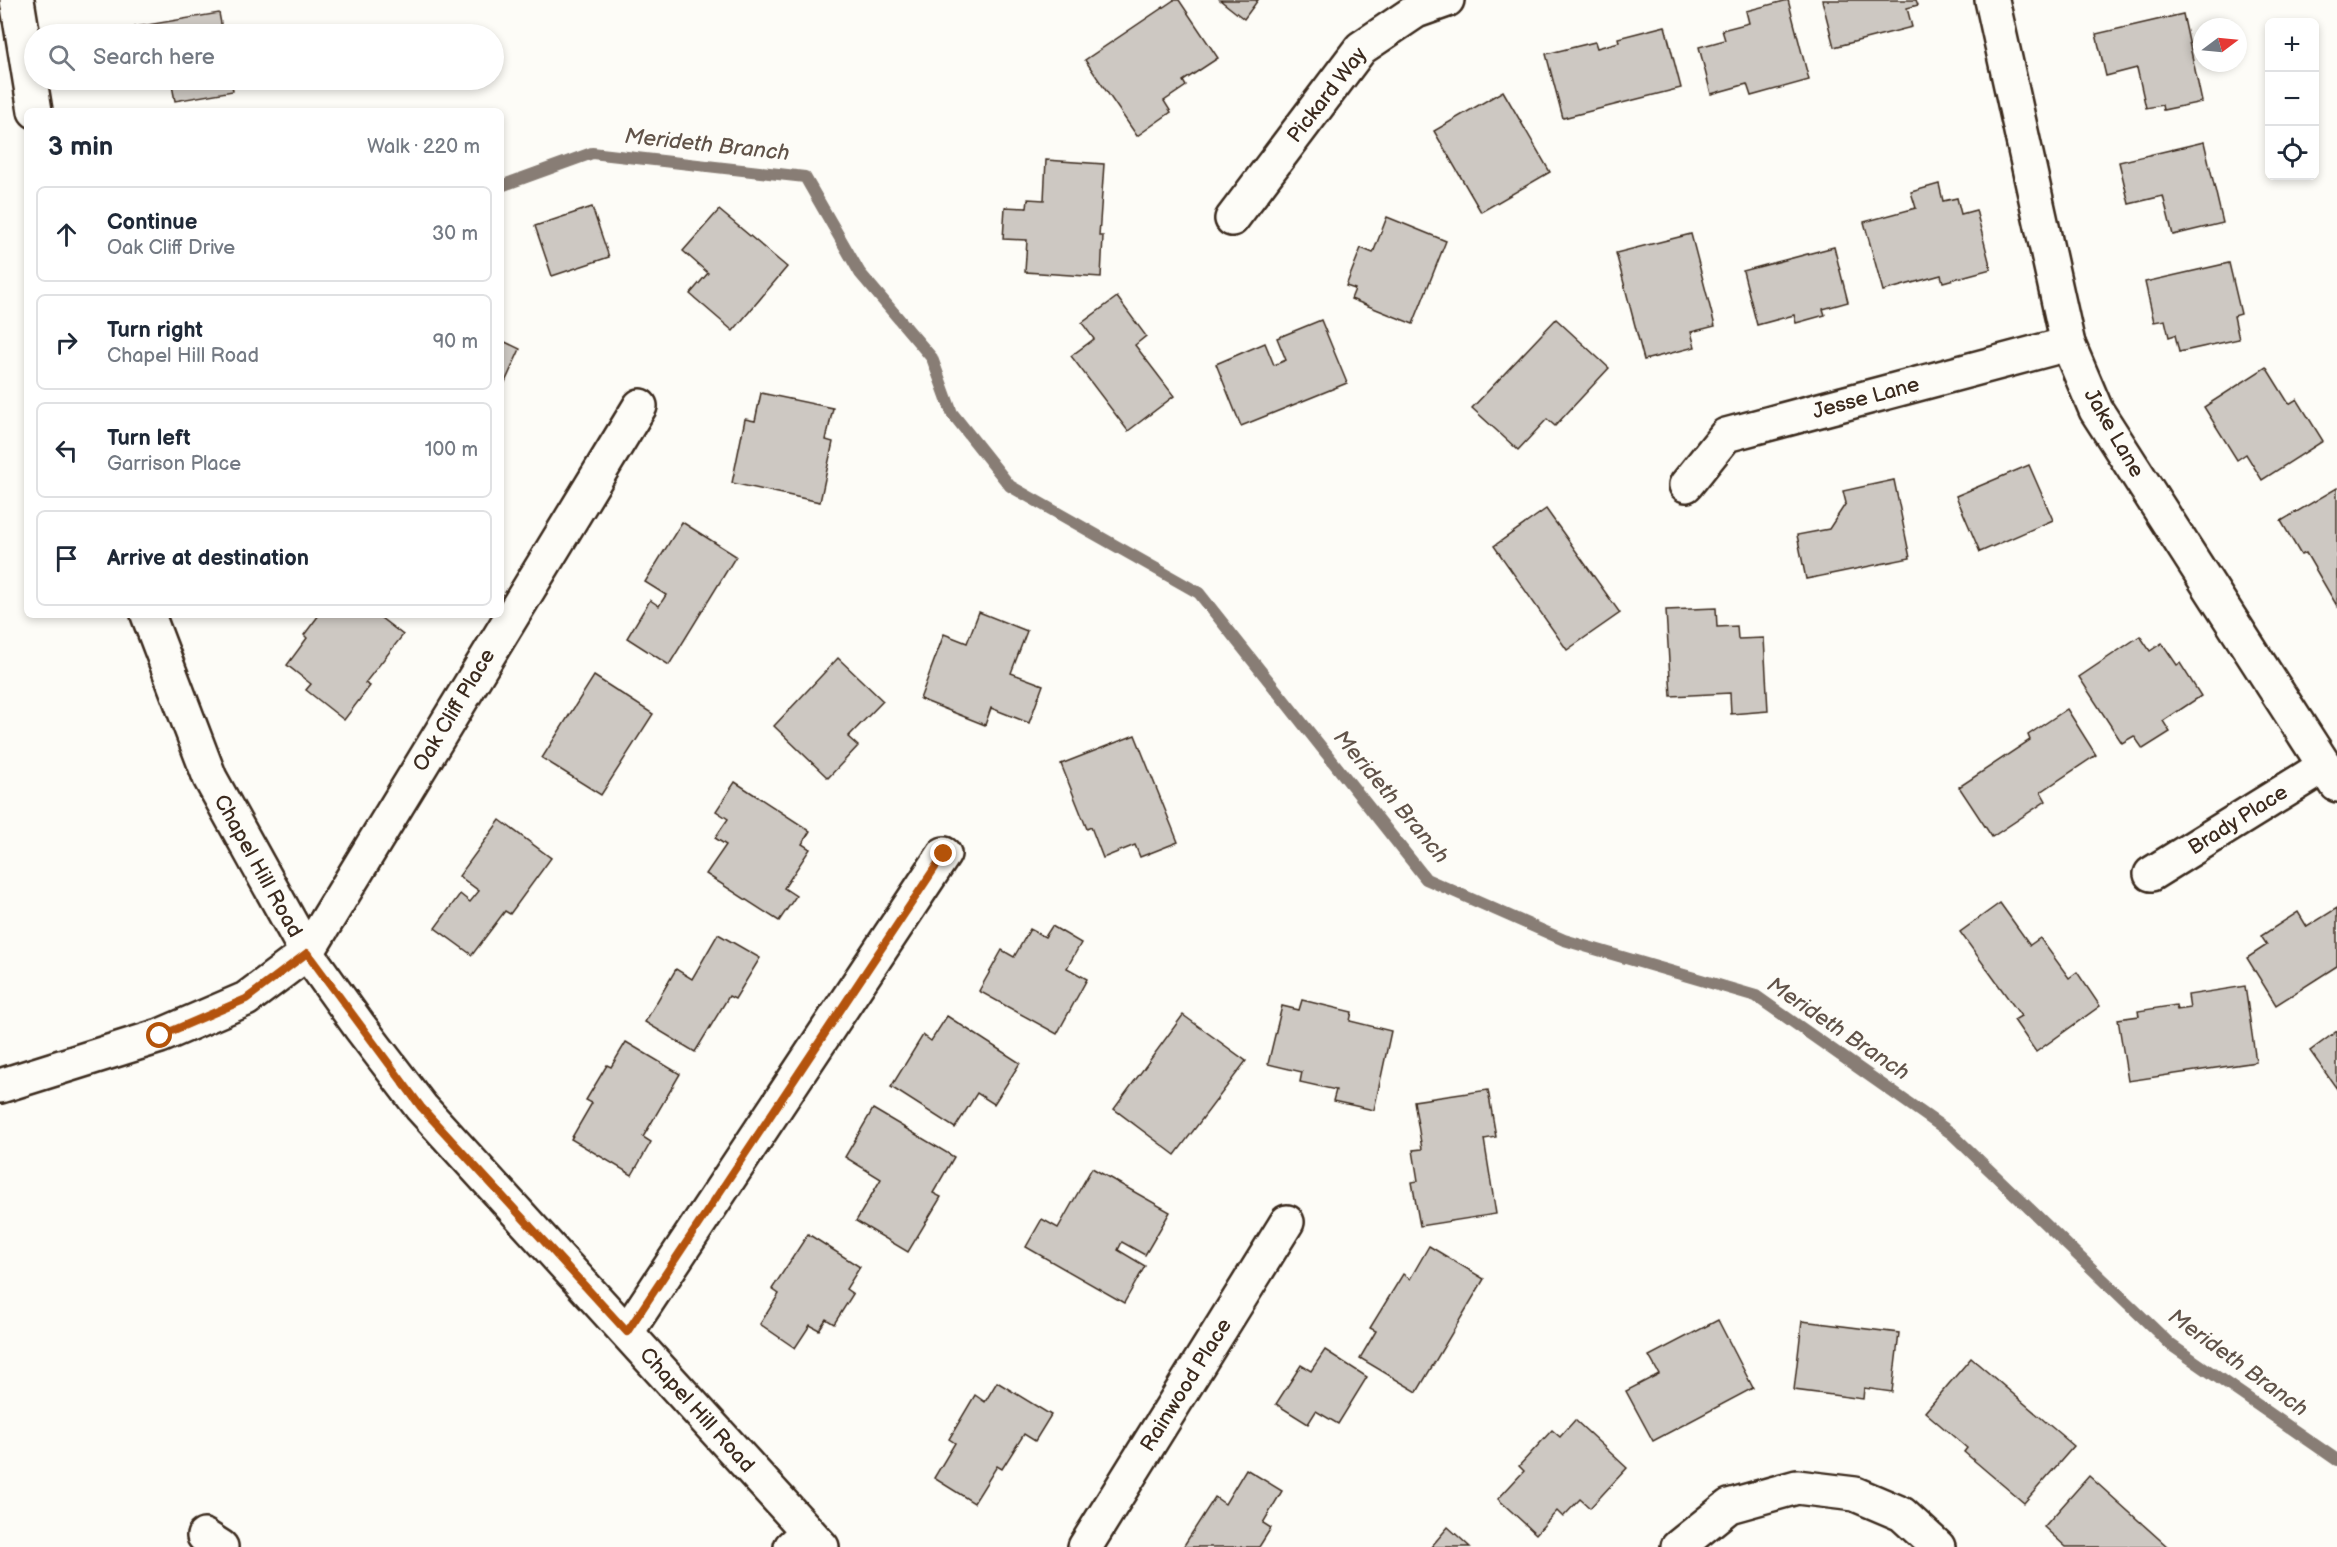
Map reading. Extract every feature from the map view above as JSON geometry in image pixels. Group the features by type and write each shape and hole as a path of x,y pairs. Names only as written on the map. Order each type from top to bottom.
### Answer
{"street":[{"path":"18,0 24,42"},
{"name":"Pickard Way","path":"1232,219 1361,48 1416,11 1447,0"},
{"name":"Jake Lane","path":"1992,0 2068,344 2096,410 2331,776"},
{"path":"31,90 34,108"},
{"name":"Jesse Lane","path":"1686,485 1726,435 2068,344"},
{"name":"Oak Cliff Place","path":"307,953 640,406"},
{"name":"Chapel Hill Road","path":"149,618 210,778 307,953 421,1107 627,1332 807,1542"},
{"name":"Brady Place","path":"2151,874 2331,776"},
{"path":"627,1332 944,854"},
{"path":"0,1086 160,1036 246,999 307,953"},
{"name":"Rainwood Place","path":"1085,1547 1287,1222"},
{"path":"1678,1547 1729,1506 1797,1486 1855,1494 1902,1514 1938,1547"}],"building":[{"path":"1174,0 1179,0 1218,58 1183,81 1186,86 1164,101 1171,112 1137,136 1085,60"},
{"path":"1220,0 1258,0 1244,19"},
{"path":"1788,0 1809,80 1751,96 1747,84 1711,94 1699,47 1725,40 1722,30 1749,23 1746,11"},
{"path":"1822,0 1916,0 1918,5 1907,8 1912,27 1834,47"},
{"path":"219,13 221,24 153,24"},
{"path":"2183,14 2193,60 2193,72 2196,72 2202,102 2163,110 2162,105 2146,108 2137,68 2106,76 2096,34"},
{"path":"1665,26 1681,88 1563,118 1546,54 1595,42 1597,48 1619,42 1618,38"},
{"path":"173,90 233,91 175,101"},
{"path":"1503,91 1550,172 1481,212 1434,131"},
{"path":"2204,142 2223,223 2173,235 2163,196 2129,204 2119,162"},
{"path":"1046,160 1104,164 1099,236 1103,236 1101,277 1025,272 1027,240 1003,239 1005,207 1027,208 1028,199 1044,200"},
{"path":"1939,184 1943,201 1957,198 1961,214 1976,210 1991,269 1943,282 1941,275 1883,291 1864,222 1916,208 1911,192"},
{"path":"592,207 609,257 552,276 535,226"},
{"path":"719,210 787,267 733,331 690,294 708,273 683,251"},
{"path":"1387,217 1446,241 1413,324 1351,299 1355,289 1346,286 1361,248 1373,253"},
{"path":"1691,234 1715,326 1691,332 1695,347 1644,360 1616,253"},
{"path":"1834,247 1848,302 1823,309 1825,315 1796,323 1794,315 1757,325 1743,271"},
{"path":"2229,263 2241,314 2234,316 2239,339 2179,352 2175,335 2169,337 2165,320 2154,322 2145,282"},
{"path":"1117,297 1146,336 1135,345 1174,396 1128,431 1071,356 1094,339 1082,323"},
{"path":"1556,319 1609,368 1555,426 1547,419 1518,450 1472,408"},
{"path":"1321,320 1347,383 1241,426 1216,364 1265,343 1274,365 1286,360 1277,338"},
{"path":"504,341 520,349 504,384"},
{"path":"2266,367 2289,404 2297,399 2323,441 2262,480 2246,454 2237,460 2204,407"},
{"path":"761,393 833,408 826,440 833,442 820,502 732,483 745,419 755,421"},
{"path":"2029,465 2053,520 1980,552 1956,496"},
{"path":"1894,480 1910,558 1806,579 1797,535 1829,529 1846,503 1843,491"},
{"path":"2337,488 2337,606 2306,553 2301,555 2281,521"},
{"path":"1546,509 1620,613 1567,650 1494,546"},
{"path":"682,522 736,556 669,665 627,638 650,600 659,606 666,595 645,582"},
{"path":"1716,608 1717,627 1737,626 1738,639 1764,638 1768,711 1731,714 1730,693 1671,696 1666,610"},
{"path":"979,612 1027,631 1011,673 1043,685 1029,723 991,708 985,725 920,699 944,634 967,643"},
{"path":"317,618 381,618 403,635 365,683 370,686 344,720 306,690 311,684 287,665 307,638 304,635"},
{"path":"2140,636 2150,651 2162,643 2177,665 2180,663 2201,696 2163,721 2170,732 2143,749 2134,736 2122,743 2079,677"},
{"path":"838,658 883,701 848,737 858,746 828,778 774,726"},
{"path":"594,676 653,714 601,795 542,758"},
{"path":"2067,709 2096,755 2041,792 2046,801 1992,837 1959,787 2030,740 2028,735"},
{"path":"1135,735 1178,842 1140,857 1135,845 1103,858 1091,827 1087,829 1061,764"},
{"path":"735,782 810,831 802,844 810,849 784,888 796,896 779,921 706,874 726,845 715,838 728,819 716,811"},
{"path":"500,820 551,858 510,914 505,911 472,955 435,928 460,894 470,902 479,891 459,876"},
{"path":"2000,903 2030,945 2040,938 2069,978 2077,972 2100,1006 2036,1052 2014,1020 2021,1016 1960,932"},
{"path":"2337,908 2337,966 2276,1005 2247,958 2267,945 2261,936 2298,912 2307,927"},
{"path":"1052,926 1081,943 1067,968 1087,979 1057,1034 979,991 1002,950 1014,957 1030,929 1045,937"},
{"path":"718,934 760,958 735,999 729,996 695,1052 645,1022 676,969 692,979"},
{"path":"2245,986 2256,1062 2128,1081 2118,1019 2139,1016 2138,1011 2176,1005 2177,1010 2190,1008 2188,995"},
{"path":"1302,1000 1352,1012 1350,1021 1391,1031 1374,1110 1333,1101 1336,1090 1300,1082 1302,1072 1268,1064 1282,1006 1299,1010"},
{"path":"1183,1015 1246,1061 1175,1155 1114,1109"},
{"path":"947,1016 1020,1063 994,1104 977,1093 955,1128 891,1087 923,1035 931,1041"},
{"path":"2337,1031 2337,1089 2310,1051"},
{"path":"626,1042 680,1074 643,1137 651,1142 632,1175 571,1139 592,1103 586,1100 607,1065 611,1067"},
{"path":"1488,1090 1496,1137 1484,1139 1496,1214 1420,1226 1412,1182 1418,1181 1413,1150 1422,1149 1414,1101"},
{"path":"873,1109 954,1157 933,1193 941,1197 908,1252 856,1221 881,1179 845,1157"},
{"path":"1092,1168 1170,1212 1145,1255 1122,1242 1118,1250 1145,1266 1124,1303 1026,1247 1042,1219 1058,1228"},
{"path":"808,1234 860,1267 846,1289 853,1294 834,1324 826,1319 819,1330 810,1325 795,1348 760,1324 779,1294 772,1289"},
{"path":"1429,1246 1484,1279 1417,1392 1360,1358 1376,1331 1370,1328 1403,1274 1410,1279"},
{"path":"1718,1320 1753,1388 1653,1441 1626,1391 1659,1374 1649,1356"},
{"path":"1802,1321 1899,1333 1892,1392 1864,1388 1863,1399 1794,1390"},
{"path":"1325,1350 1367,1377 1338,1424 1316,1411 1308,1424 1276,1404 1301,1365 1311,1371"},
{"path":"1971,1358 2074,1446 2024,1503 1964,1452 1967,1448 1925,1412"},
{"path":"997,1382 1051,1415 1035,1441 1024,1434 1002,1469 997,1466 974,1503 934,1478 955,1443 949,1439 975,1395 985,1402"},
{"path":"1575,1420 1627,1468 1590,1508 1580,1499 1563,1517 1557,1511 1536,1534 1498,1499 1524,1471 1519,1466 1552,1430 1560,1437"},
{"path":"1246,1469 1282,1491 1263,1523 1271,1528 1259,1547 1183,1547 1215,1497 1225,1504"},
{"path":"2089,1476 2168,1547 2066,1547 2044,1527"},
{"path":"1448,1527 1470,1547 1431,1547"}],"waterway":[{"name":"Merideth Branch","path":"504,185 592,153 805,177 860,273 932,358 952,413 1010,486 1199,593 1426,879 1564,940 1756,996 1951,1133 2171,1345 2337,1460"}],"route":[{"path":"160,1036 246,999 307,953 421,1107 627,1332 944,854"}]}
